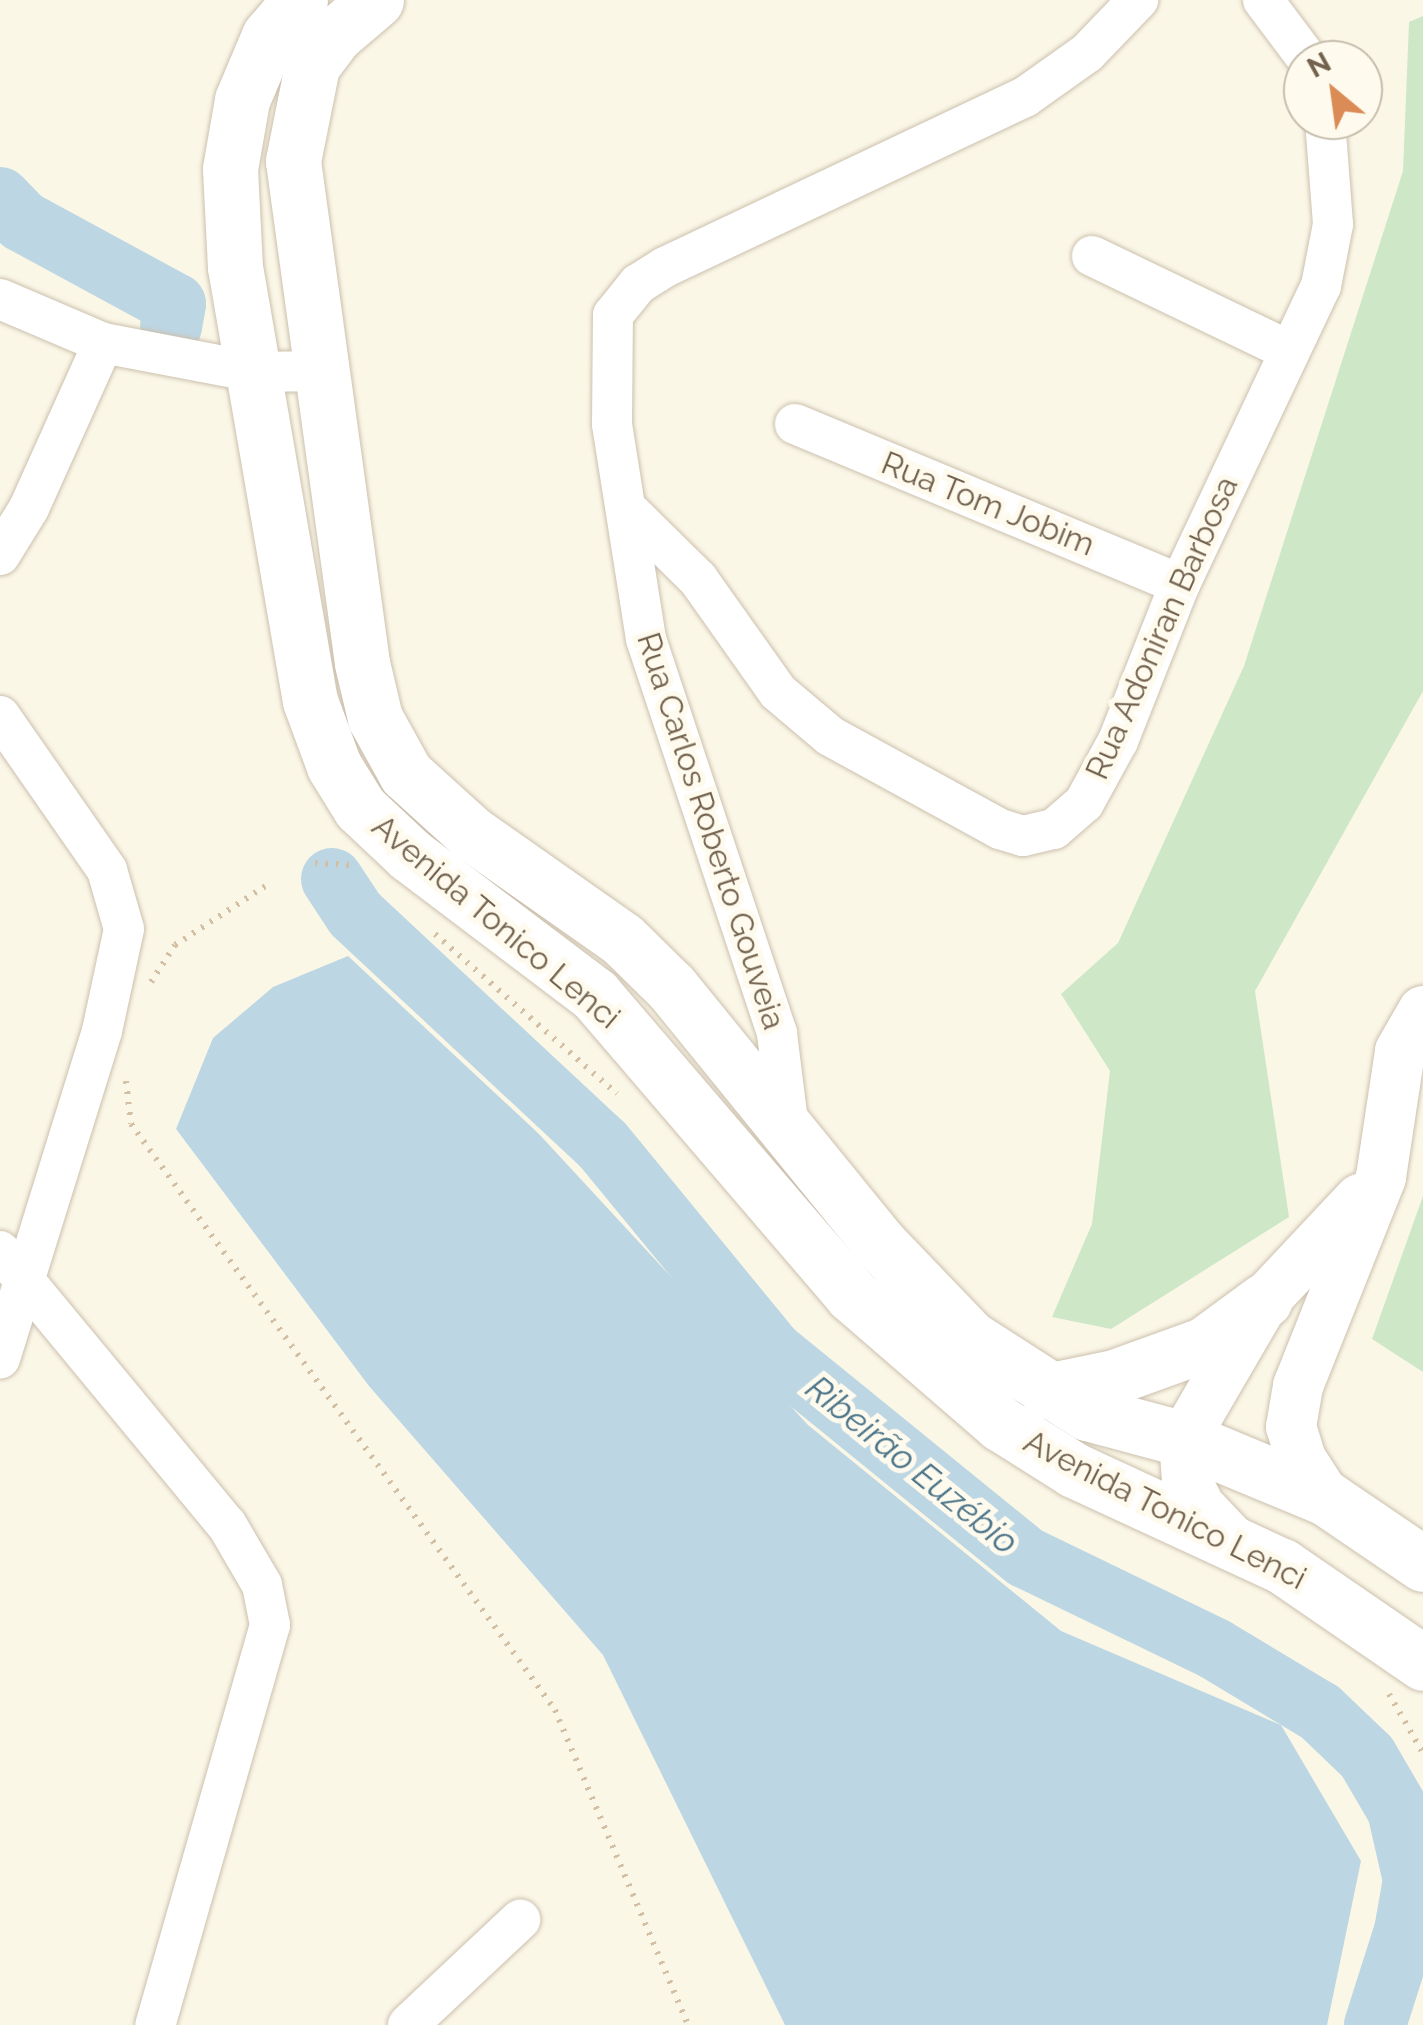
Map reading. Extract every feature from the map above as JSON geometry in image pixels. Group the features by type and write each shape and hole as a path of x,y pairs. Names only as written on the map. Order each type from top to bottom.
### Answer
{"main road":[{"name":"Avenida Tonico Lenci","path":"300,0 269,36 242,100 230,169 236,267 310,700 334,766 360,808 410,854 595,995 852,1295 929,1366 1001,1424 1074,1470 1261,1558 1423,1664"},
{"name":"Avenida Tonico Lenci","path":"376,0 336,34 312,66 297,120 292,161 362,664 375,718 406,774 472,832 622,940 789,1130 916,1286 970,1338 1048,1391 1114,1423 1184,1439 1326,1498 1423,1564"},
{"path":"1048,1391 1114,1377 1204,1344 1265,1300"},
{"path":"1261,1558 1244,1528 1242,1511 1251,1501 1306,1512 1423,1564"}],"street":[{"name":"Rua Carlos Roberto Gouveia","path":"789,1130 778,1033 646,639 629,512 612,424 609,355 613,316 623,298 666,267 1026,97 1087,53 1138,0"},
{"path":"1262,0 1293,40"},
{"name":"Rua Adoniran Barbosa","path":"629,512 698,579 778,692 804,714 868,760 1023,836 1054,829 1084,803 1118,741 1180,584 1287,350 1322,286 1333,224 1327,140"},
{"path":"1092,256 1287,350"},
{"path":"0,299 103,343 254,372 324,371"},
{"path":"0,555 29,508 103,343"},
{"name":"Rua Tom Jobim","path":"796,424 1180,584"},
{"path":"0,716 107,870 124,930 102,1031 11,1265 0,1358"},
{"path":"1326,1498 1301,1460 1292,1427 1298,1386 1380,1177 1400,1050 1423,1012"},
{"path":"1261,1558 1200,1508 1187,1481 1184,1439 1265,1300 1380,1177"},
{"path":"11,1265 227,1526 262,1586 270,1625 155,2025"},
{"path":"408,2025 520,1920"}],"path":[{"path":"315,863 347,862 359,870"},
{"path":"145,992 175,945 270,883"},
{"path":"126,1072 131,1124 555,1710 688,2025"}],"green space":[{"path":"1423,16 1423,691 1255,991 1289,1217 1111,1329 1052,1317 1092,1224 1110,1071 1061,994 1118,943 1244,666 1403,171 1409,22"},
{"path":"1423,1196 1423,1372 1372,1339"}],"water":[{"path":"348,956 539,1134 808,1425 1061,1631 1281,1725 1361,1861 1327,2025 785,2025 603,1655 369,1386 176,1129 213,1038 273,987"}],"waterway":[{"name":"Ribeirão Euzébio","path":"0,198 22,221 175,304 171,327"},
{"name":"Ribeirão Euzébio","path":"332,879 355,914 602,1144 773,1352 1025,1557 1215,1649 1320,1712 1367,1757 1398,1810 1414,1880 1405,1931 1375,2025"}]}
